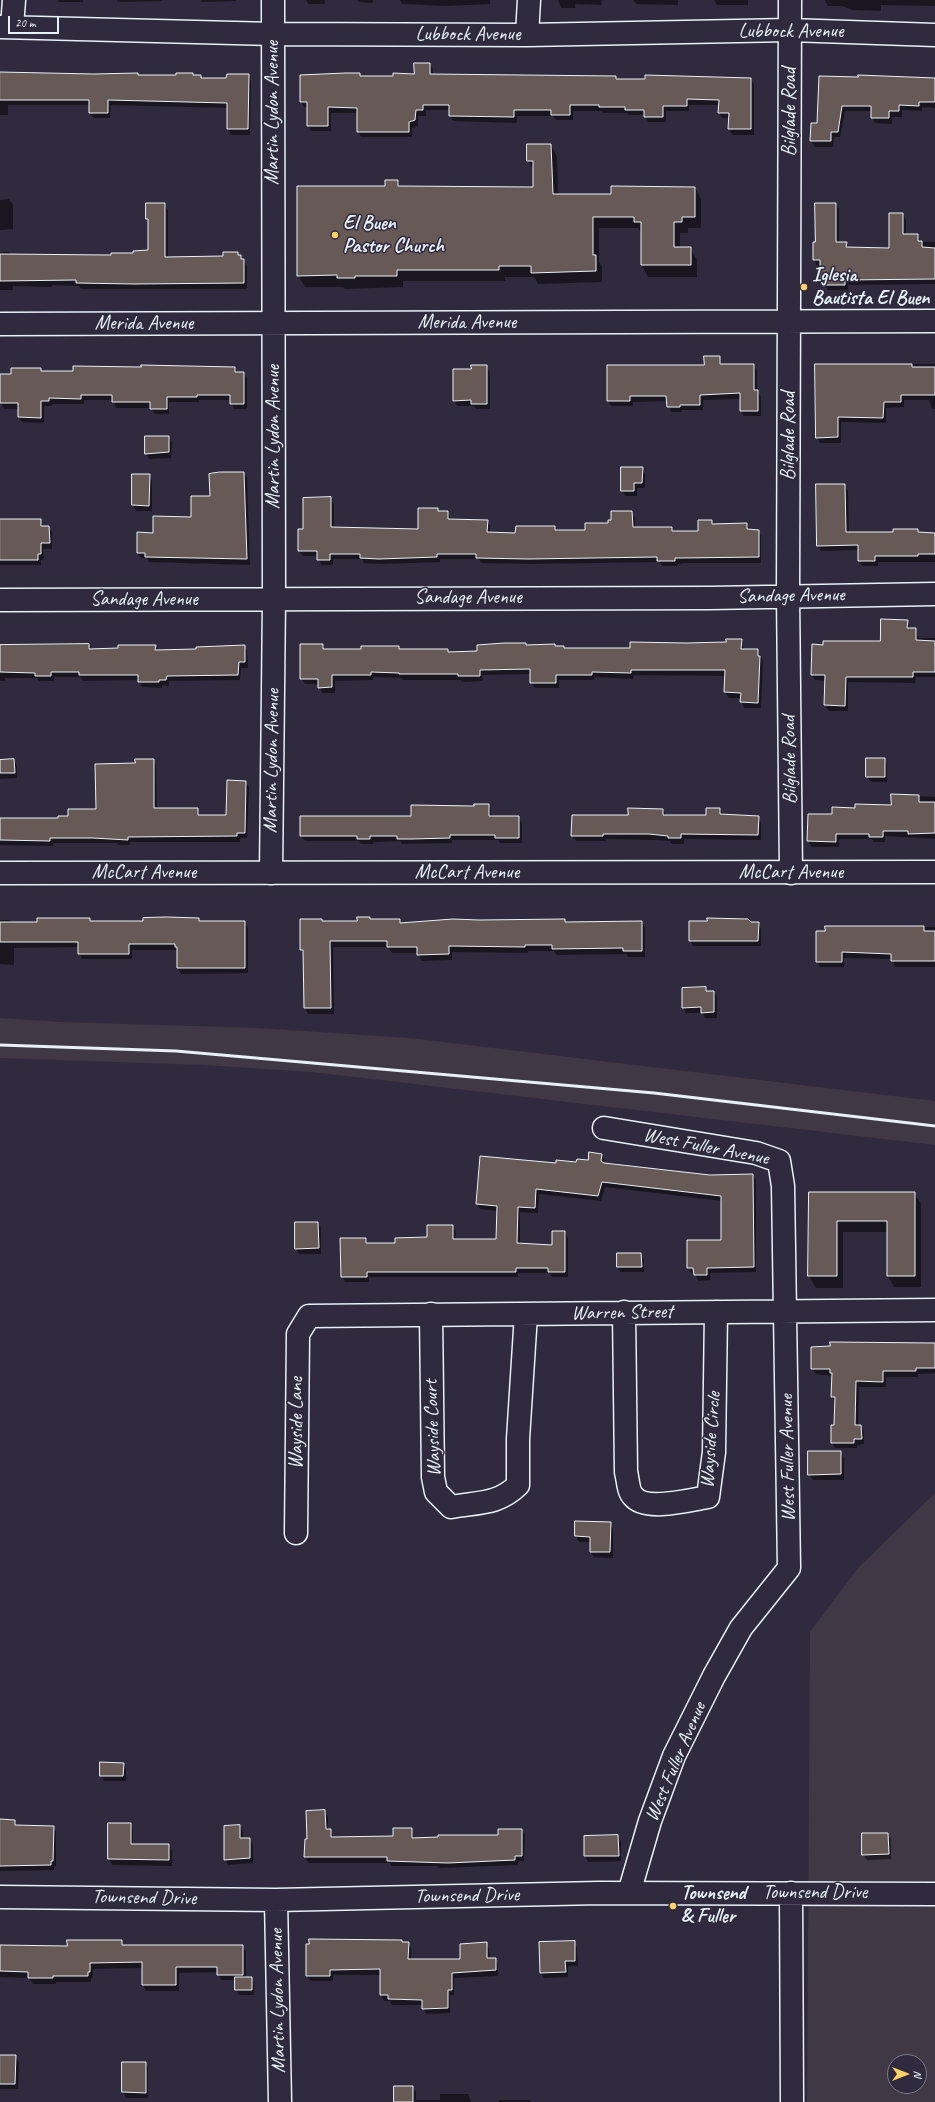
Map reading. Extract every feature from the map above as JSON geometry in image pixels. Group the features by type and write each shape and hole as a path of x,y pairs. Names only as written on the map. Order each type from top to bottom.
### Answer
{"street":[{"path":"6,27 14,0"},
{"name":"Martin Lydon Avenue","path":"271,873 274,599 273,0"},
{"path":"527,36 529,0"},
{"name":"Bilglade Road","path":"790,0 788,595 791,873"},
{"name":"Lubbock Avenue","path":"6,27 273,34 527,36 790,30 935,35"},
{"name":"Merida Avenue","path":"0,324 935,321"},
{"name":"Sandage Avenue","path":"0,600 710,598 788,595 935,594"},
{"name":"McCart Avenue","path":"0,873 935,872"},
{"name":"West Fuller Avenue","path":"604,1128 756,1153 778,1161 783,1186 789,1568 741,1628 714,1676 674,1756 650,1821 629,1893"},
{"name":"Warren Street","path":"309,1316 935,1310"},
{"name":"Wayside Circle","path":"624,1312 626,1472 631,1495 637,1501 659,1504 708,1497 714,1452 716,1312"},
{"name":"Wayside Court","path":"431,1314 433,1477 436,1492 451,1507 476,1502 491,1502 508,1495 518,1485 518,1439 526,1314"},
{"name":"Wayside Lane","path":"296,1533 298,1334 309,1316"},
{"name":"Townsend Drive","path":"0,1897 276,1900 629,1893 935,1894"},
{"path":"791,1893 792,2102"},
{"name":"Martin Lydon Avenue","path":"276,1900 280,2102"}],"shaded area":[{"path":"0,1018 61,1022 258,1028 410,1038 935,1101 935,1145 312,1072 204,1065 0,1058"},
{"path":"935,1493 935,2102 807,2102 810,1632 858,1568"}],"building":[{"path":"414,63 430,63 430,74 616,76 616,79 645,79 645,75 751,78 751,129 728,129 729,113 718,113 719,100 687,99 687,106 663,106 663,117 644,117 644,110 625,110 625,107 599,107 599,105 570,105 570,115 551,115 551,110 514,110 514,117 449,116 449,105 423,105 423,110 416,110 415,120 409,122 409,132 357,132 357,108 328,107 328,126 307,126 307,102 300,102 300,75 360,73 360,76 393,76 393,73 414,74"},
{"path":"0,72 93,74 138,73 138,75 176,75 176,73 193,73 193,75 201,75 201,78 226,78 227,74 249,74 248,129 227,129 227,103 108,100 108,113 89,113 89,100 0,100"},
{"path":"858,75 935,78 935,102 919,102 919,106 899,105 899,111 889,111 889,118 871,118 871,106 842,106 838,132 831,132 831,141 810,141 811,123 817,123 819,76 858,77"},
{"name":"El Buen Pastor Church","path":"527,144 551,144 553,194 611,194 611,186 695,187 695,217 682,217 682,222 674,222 674,247 691,247 691,265 641,265 641,222 634,222 634,217 593,217 593,255 596,255 596,271 531,273 531,266 499,266 499,270 397,270 397,276 355,276 355,278 337,278 337,275 297,276 297,186 385,186 385,180 398,180 398,186 533,187 533,161 527,161"},
{"path":"146,203 165,203 165,257 223,256 223,252 238,252 238,255 241,255 241,259 244,259 244,283 134,284 76,283 76,280 0,281 0,254 111,255 111,253 133,253 133,251 148,250 148,219 146,219"},
{"path":"815,203 836,203 836,242 847,242 846,247 889,248 889,213 903,213 903,234 918,234 918,241 922,241 922,247 935,248 935,279 845,280 845,285 824,285 824,280 820,280 820,260 813,260 813,242 815,242"},
{"path":"704,356 720,356 720,364 754,364 754,390 758,390 758,411 740,411 740,393 700,395 700,405 680,405 680,407 667,407 666,396 630,396 630,401 607,401 607,365 704,365"},
{"path":"815,364 912,364 912,367 935,367 935,395 901,395 901,402 884,402 883,418 838,417 838,437 816,438"},
{"path":"141,365 235,367 235,372 244,372 244,404 230,404 230,395 197,395 197,397 167,397 167,409 150,409 150,402 112,402 112,395 81,395 81,399 49,398 49,401 41,401 41,418 18,417 18,403 0,403 0,374 11,374 11,368 41,368 41,371 73,371 73,366 141,367"},
{"path":"471,365 487,365 487,404 471,404 471,400 453,401 453,369 471,369"},
{"path":"145,436 169,436 169,452 145,454"},
{"path":"621,467 643,467 642,483 634,483 634,491 621,491"},
{"path":"220,472 244,472 247,559 145,557 145,553 137,553 137,532 153,533 153,516 191,517 191,496 210,496 209,474"},
{"path":"132,474 150,474 149,506 132,505"},
{"path":"816,484 845,484 846,532 893,532 893,529 918,529 918,532 935,533 935,554 918,554 918,556 875,556 875,561 858,561 858,545 817,546"},
{"path":"331,497 331,527 418,529 418,508 438,508 438,511 448,511 448,519 488,520 487,532 515,533 516,526 555,526 555,530 585,530 585,523 608,523 608,520 611,520 611,511 632,511 633,527 672,527 672,531 698,531 698,520 712,520 712,524 747,523 747,529 759,530 759,557 675,558 675,561 657,561 657,557 528,559 476,558 476,554 437,554 437,557 379,559 360,558 360,554 330,554 330,560 317,560 317,551 298,551 298,529 303,529 303,498"},
{"path":"0,519 41,519 41,526 49,526 50,543 41,543 41,554 38,554 38,560 0,560"},
{"path":"881,619 908,620 907,628 916,628 916,640 935,641 935,672 913,672 913,677 846,677 845,706 824,705 825,675 811,675 812,644 823,645 823,641 880,641"},
{"path":"726,639 742,639 741,649 758,649 758,656 760,656 758,703 740,702 741,693 724,692 725,670 631,670 631,673 592,672 592,675 556,675 556,683 530,683 530,669 480,670 480,676 371,672 371,675 332,675 332,687 318,688 318,679 300,679 300,644 323,644 323,649 361,649 361,646 399,646 399,649 448,649 448,652 477,651 477,645 504,643 526,643 526,645 555,644 555,646 564,646 564,648 630,648 630,642 726,642"},
{"path":"89,644 89,649 118,648 118,645 156,645 155,650 196,649 196,647 245,645 245,662 239,662 238,675 167,676 166,680 159,680 159,682 138,682 138,675 79,675 79,672 51,672 51,676 35,676 35,673 0,672 0,645"},
{"path":"866,758 885,758 885,777 866,777"},
{"path":"14,759 15,773 0,773 0,760"},
{"path":"135,759 154,759 154,808 198,808 198,815 226,815 227,780 246,781 245,833 237,833 237,836 128,837 128,840 50,838 50,841 0,840 0,818 58,818 58,816 68,816 68,809 96,809 95,764 135,763"},
{"path":"891,794 919,795 919,802 935,802 935,833 908,834 908,831 883,831 883,837 869,837 869,834 836,834 836,842 807,841 808,814 832,814 832,807 855,808 855,804 891,805"},
{"path":"474,804 489,804 489,816 519,816 519,838 495,838 495,835 450,835 450,838 412,839 397,839 397,836 370,836 370,839 357,839 357,836 300,836 300,816 411,816 411,805 474,806"},
{"path":"628,808 663,809 663,815 706,815 706,808 720,808 720,814 759,816 758,835 681,834 681,838 668,838 668,836 649,834 571,836 572,815 628,815"},
{"path":"357,917 370,917 370,919 400,919 400,923 453,919 565,919 565,922 642,921 642,951 623,951 623,948 552,949 552,945 525,945 525,947 449,946 449,954 417,955 417,947 387,947 387,941 330,941 331,1008 304,1008 303,950 300,950 300,919 322,919 322,921 357,921"},
{"path":"37,918 90,918 90,921 143,921 143,918 199,918 199,921 245,921 245,968 177,968 177,947 175,947 175,944 129,944 129,954 78,954 78,942 0,942 0,922 37,922"},
{"path":"707,918 748,919 751,922 759,922 758,941 689,941 689,921 707,921"},
{"path":"825,926 924,926 924,931 935,931 935,961 891,961 891,954 842,952 842,962 816,962 816,931 825,931"},
{"path":"706,987 706,991 714,991 714,1012 701,1013 701,1007 682,1008 682,988"},
{"path":"589,1152 602,1154 601,1161 604,1163 710,1175 753,1174 754,1267 707,1268 707,1275 694,1275 693,1268 687,1268 687,1240 721,1240 721,1196 602,1182 598,1196 536,1189 535,1208 518,1207 517,1243 552,1245 552,1231 565,1231 565,1272 548,1272 548,1268 516,1268 516,1272 367,1272 367,1277 341,1277 340,1238 366,1238 366,1243 395,1243 395,1238 427,1237 427,1225 453,1225 453,1239 496,1239 497,1206 476,1204 480,1156 556,1163 556,1160 576,1162 577,1159 588,1160"},
{"path":"809,1192 915,1192 915,1276 887,1276 887,1221 837,1221 837,1276 808,1276"},
{"path":"295,1222 318,1222 319,1248 295,1249"},
{"path":"617,1253 641,1253 642,1267 617,1267"},
{"path":"830,1342 935,1343 935,1368 916,1368 916,1371 883,1371 883,1382 856,1381 855,1425 861,1425 862,1439 854,1439 854,1443 831,1443 831,1425 834,1425 835,1397 831,1397 832,1373 830,1373 830,1369 811,1369 811,1347 830,1346"},
{"path":"808,1451 841,1451 841,1474 808,1475"},
{"path":"575,1521 611,1522 610,1552 590,1552 590,1537 575,1536"},
{"path":"100,1762 124,1763 123,1776 100,1776"},
{"path":"325,1810 326,1829 331,1829 331,1837 393,1836 393,1828 412,1828 412,1838 438,1837 438,1835 498,1835 498,1829 522,1829 522,1856 515,1856 515,1860 448,1863 387,1861 387,1857 304,1857 305,1839 307,1839 306,1811"},
{"path":"0,1819 15,1820 15,1825 54,1826 53,1861 51,1861 51,1865 0,1866"},
{"path":"108,1823 131,1823 131,1844 169,1844 169,1860 108,1859"},
{"path":"240,1825 240,1838 250,1838 250,1858 224,1860 224,1826"},
{"path":"862,1833 888,1833 889,1854 862,1855"},
{"path":"618,1835 619,1856 584,1856 584,1836"},
{"path":"309,1939 402,1940 402,1942 409,1942 408,1959 460,1959 460,1944 487,1942 487,1958 496,1958 496,1970 452,1973 452,1990 448,1990 448,2008 422,2009 422,2000 388,1999 388,1995 380,1995 380,1969 330,1970 330,1976 306,1976 306,1944 309,1944"},
{"path":"67,1940 122,1940 122,1945 243,1945 243,1975 217,1975 217,1967 176,1967 176,1985 142,1985 142,1962 90,1963 90,1972 88,1972 88,1976 28,1978 28,1972 0,1971 0,1945 67,1946"},
{"path":"575,1941 575,1961 565,1961 566,1972 540,1973 539,1942"},
{"path":"235,1977 252,1977 252,1990 235,1990"},
{"path":"0,2055 16,2055 15,2084 0,2084"},
{"path":"122,2062 146,2062 146,2093 122,2092"},
{"path":"394,2086 413,2086 413,2102 394,2102"}],"railway":[{"path":"0,1045 176,1051 654,1093 935,1126"}],"place":[{"name":"El Buen Pastor Church","path":"335,235"},
{"name":"Iglesia Bautista El Buen","path":"804,287"},
{"name":"Townsend & Fuller","path":"673,1906"}]}
